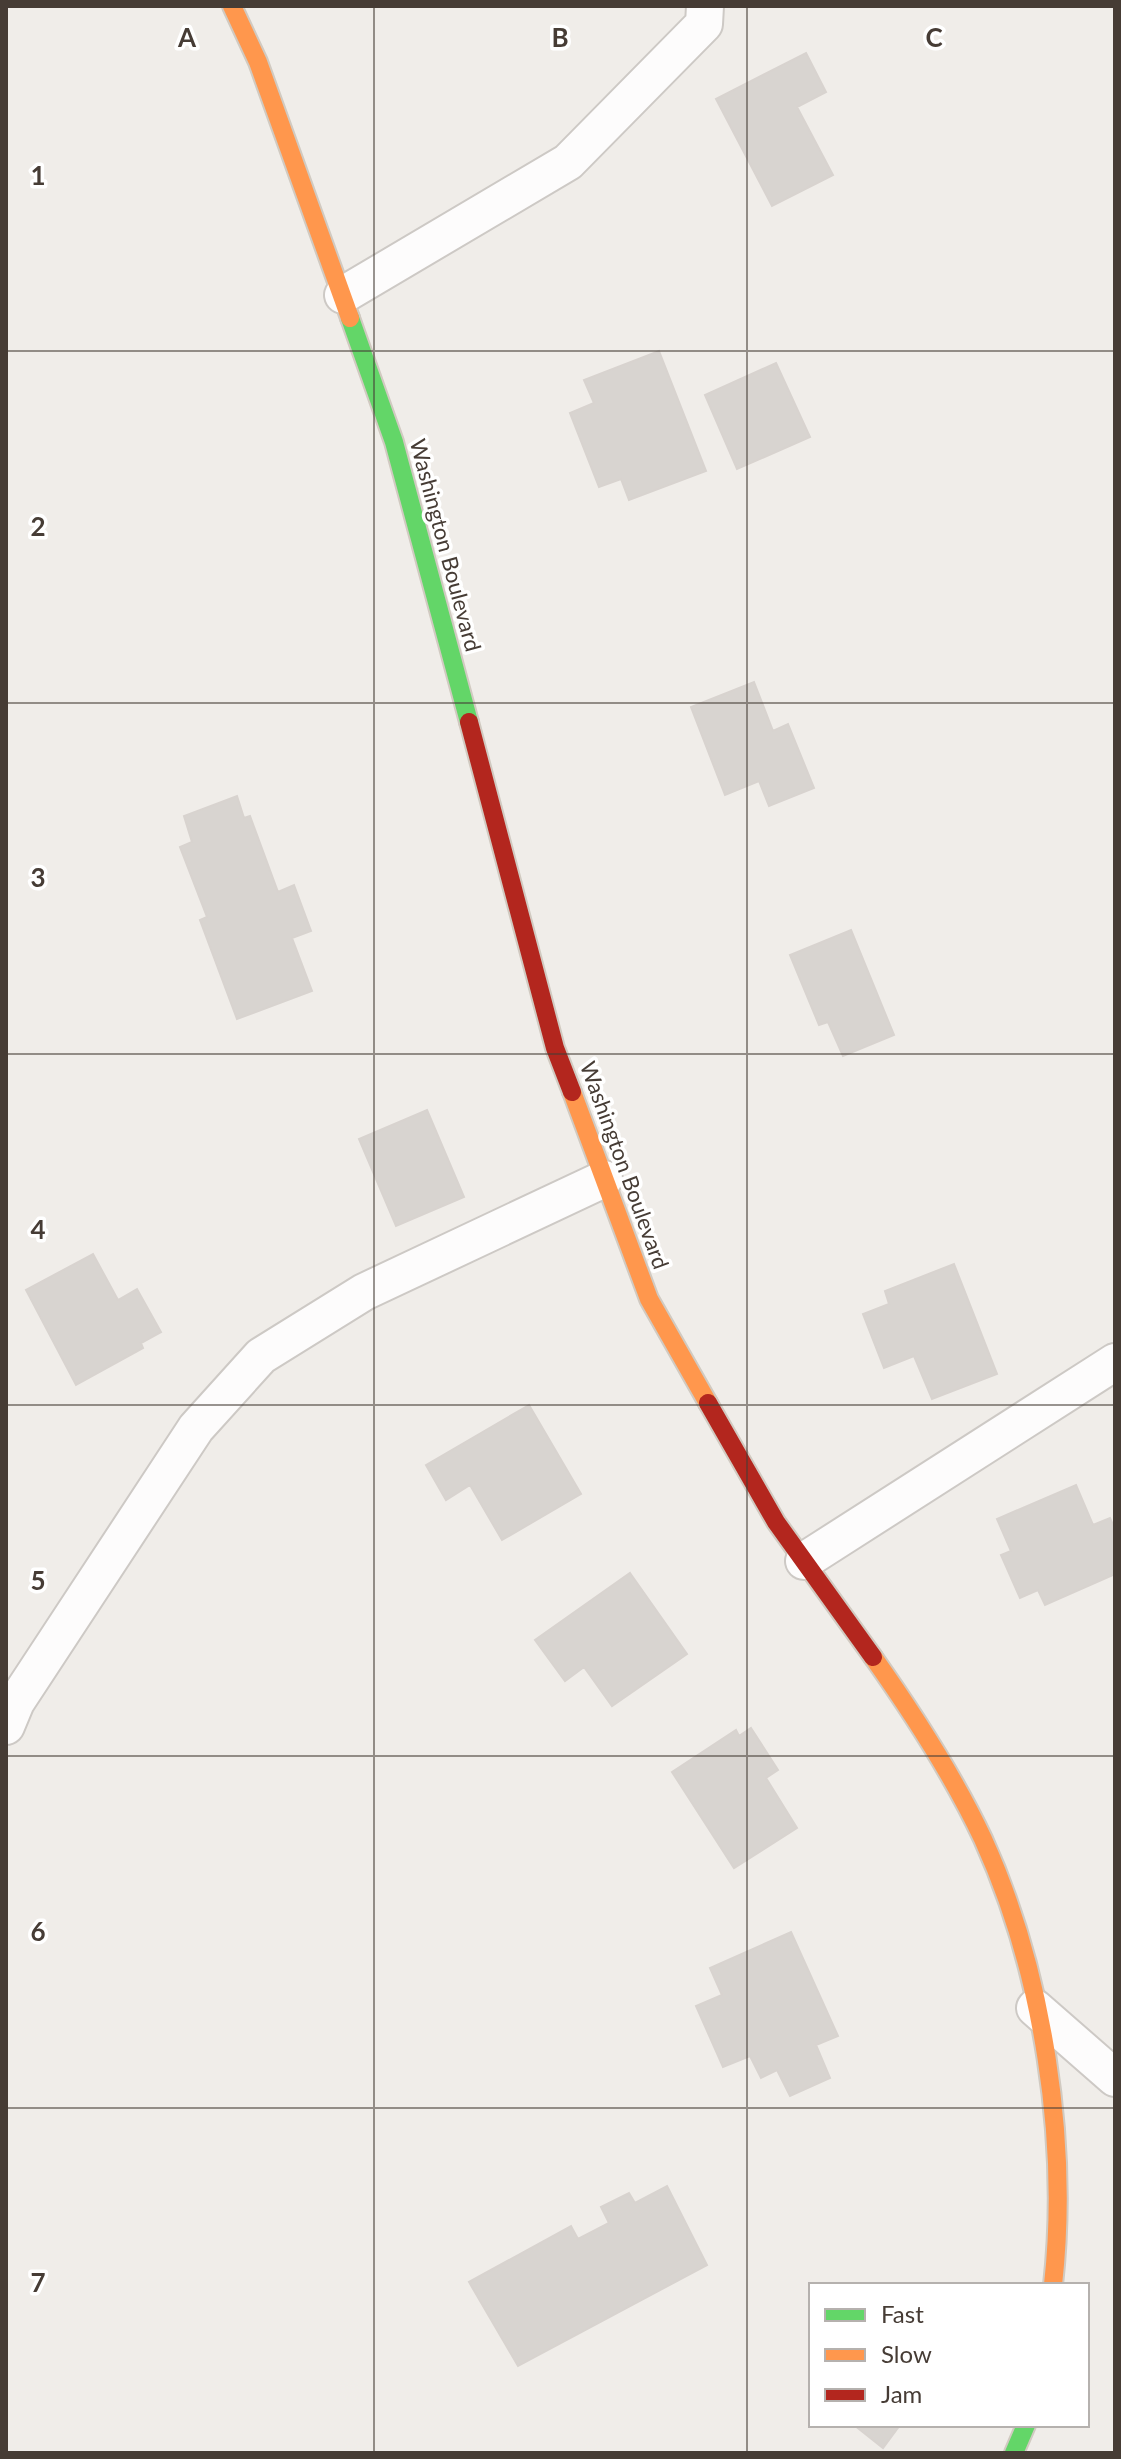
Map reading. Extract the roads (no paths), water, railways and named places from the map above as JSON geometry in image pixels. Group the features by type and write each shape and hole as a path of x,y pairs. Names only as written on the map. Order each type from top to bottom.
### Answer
{"street":[{"name":"Washington Boulevard","path":"232,6 258,62 394,442 555,1048 649,1299 776,1522 919,1721 977,1828 1025,1956 1053,2102 1057,2248 1053,2283"},
{"path":"1014,2453 1025,2427"}],"lane":[{"path":"343,295 568,162 704,24 705,6"},
{"path":"6,1726 16,1702 196,1428 261,1356 364,1292 604,1179"},
{"path":"804,1561 1115,1362"},
{"path":"1035,2008 1115,2078"}]}
